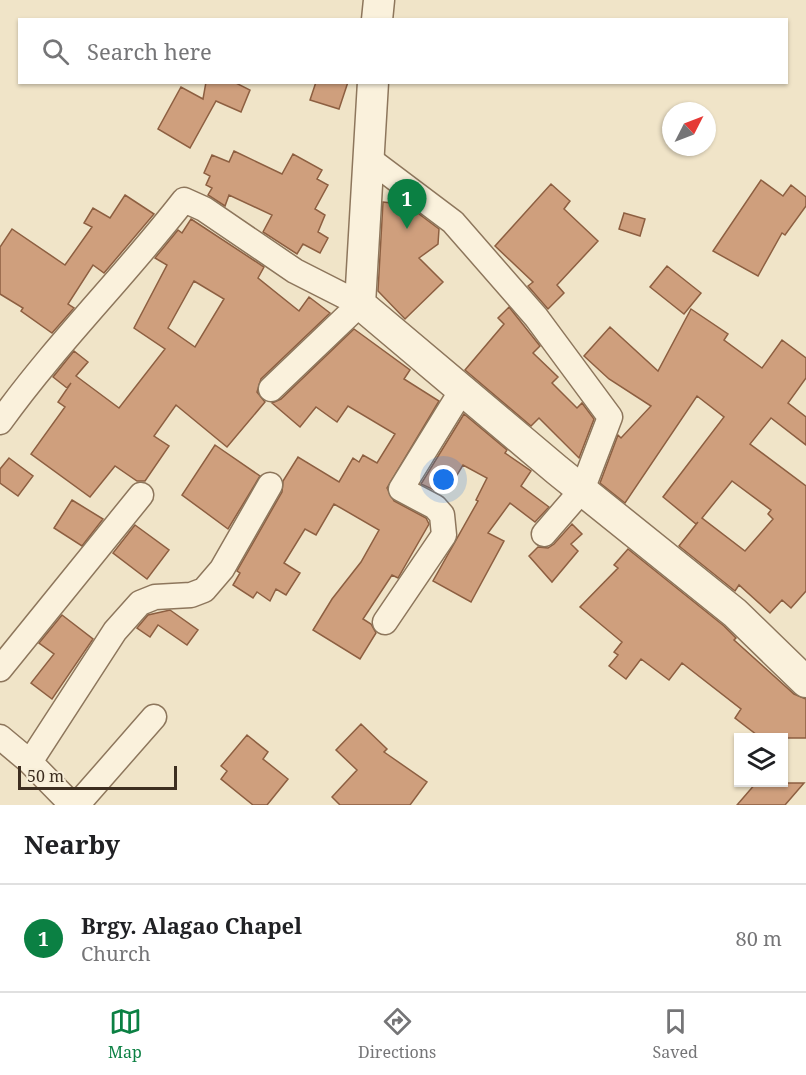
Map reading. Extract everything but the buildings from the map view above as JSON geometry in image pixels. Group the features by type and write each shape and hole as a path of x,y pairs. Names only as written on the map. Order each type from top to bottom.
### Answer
{"street":[{"path":"376,18 379,0"},
{"path":"271,389 360,304 373,84"},
{"path":"368,158 453,222 536,317 610,417 582,490 544,534"},
{"path":"0,422 27,385 156,236 184,200 204,209 295,271 360,304 582,490 735,613 806,682"},
{"path":"385,621 444,535 442,515 435,507 401,489 462,390"},
{"path":"30,762 115,631 140,603 155,597 191,595 204,590 222,569 270,485"},
{"path":"0,669 141,495"},
{"path":"77,805 154,717"},
{"path":"0,737 30,762 72,805"}],"place":[{"name":"Brgy. Alagao Chapel","path":"407,229"}]}
